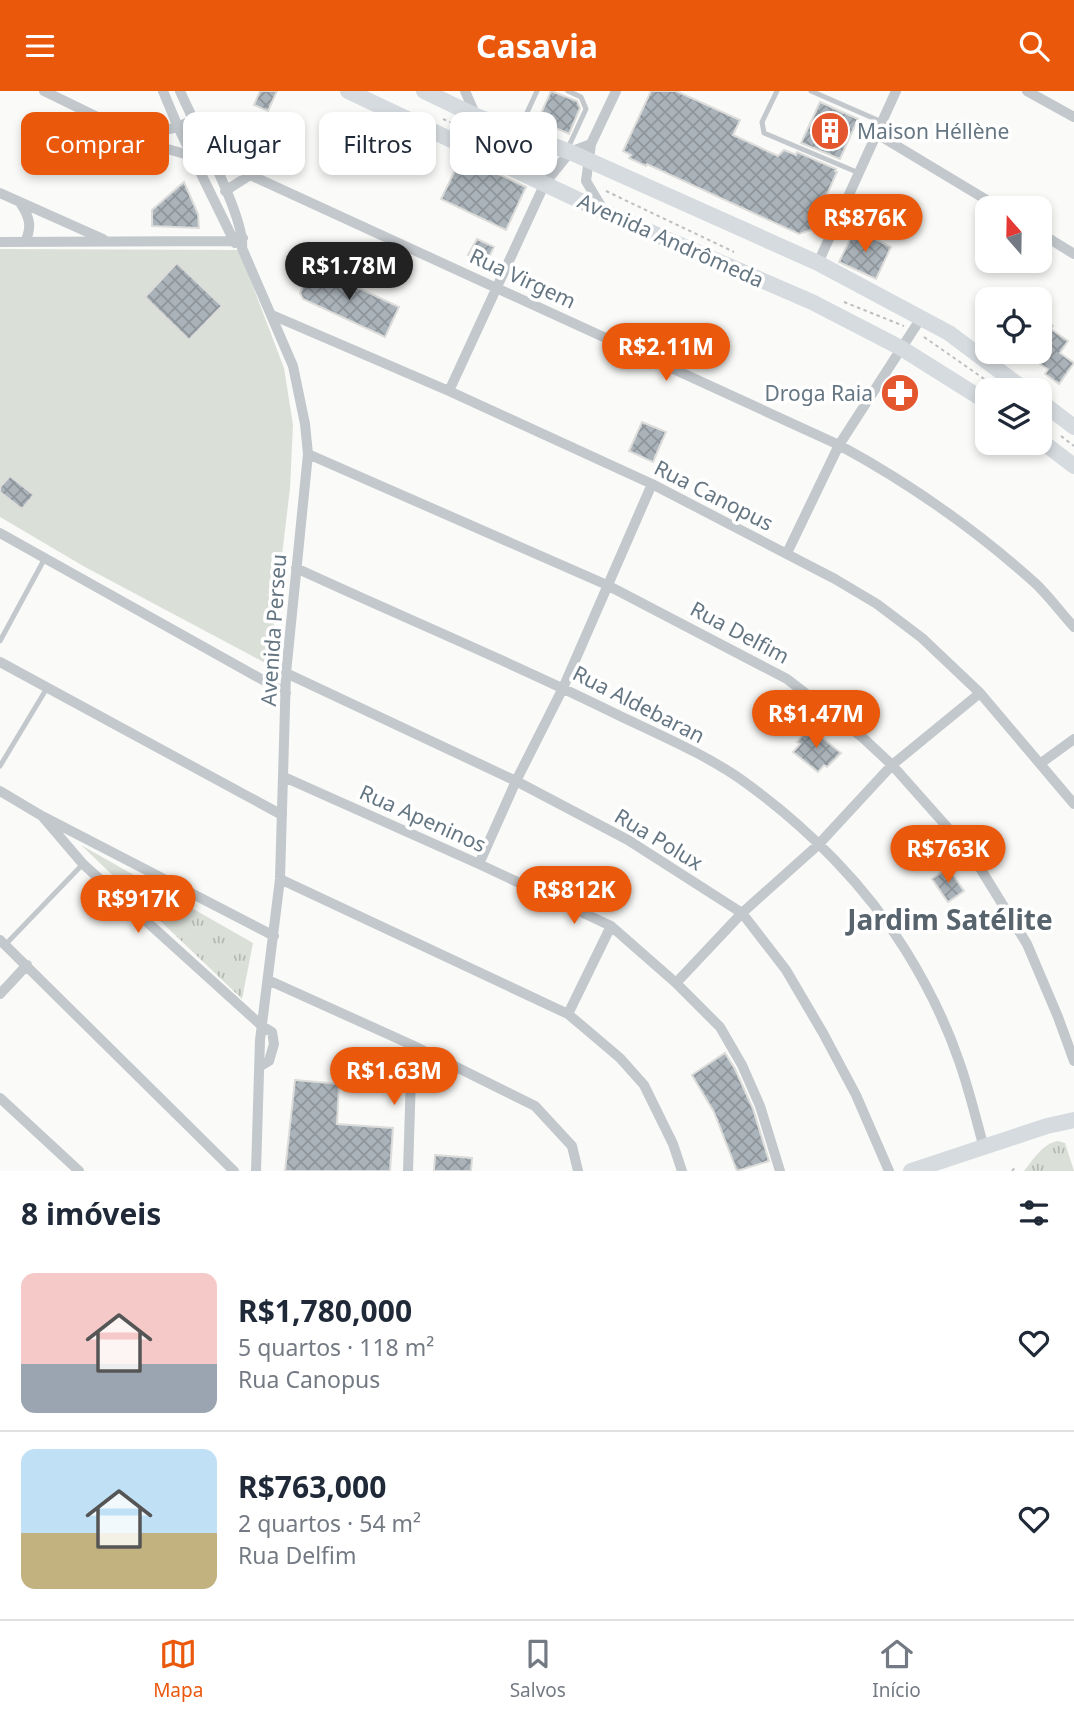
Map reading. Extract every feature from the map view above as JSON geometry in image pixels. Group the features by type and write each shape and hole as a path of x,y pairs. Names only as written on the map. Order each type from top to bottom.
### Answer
{"main road":[{"name":"Avenida Andrômeda","path":"348,91 450,140"},
{"name":"Avenida Andrômeda","path":"424,91 468,112"},
{"name":"Avenida Andrômeda","path":"557,149 590,153 818,263 916,324 949,333 1010,378"},
{"name":"Avenida Andrômeda","path":"526,175 604,212 812,302 901,348 975,394"},
{"path":"1052,410 1074,427"},
{"path":"1052,449 1074,466"},
{"path":"911,1171 1069,1119"}],"street":[{"path":"44,91 88,112"},
{"name":"Avenida Perseu","path":"163,91 183,137"},
{"name":"Avenida Perseu","path":"180,91 189,112"},
{"path":"465,91 474,112"},
{"path":"604,212 586,181 590,153 616,91"},
{"path":"818,263 897,91"},
{"path":"1027,91 1074,117"},
{"path":"169,129 183,125"},
{"path":"877,134 980,196"},
{"path":"449,391 545,183 568,152"},
{"name":"Avenida Perseu","path":"203,175 240,242 293,366 308,454 286,673 280,879 262,1026 272,1032 274,1044 269,1061 259,1067 256,1171"},
{"name":"Avenida Perseu","path":"218,175 240,242"},
{"path":"225,191 250,175"},
{"name":"Rua Virgem","path":"250,175 838,445 893,474 938,505 1037,584 1074,627"},
{"path":"0,193 109,241"},
{"path":"19,202 28,214 30,224 30,233 25,242"},
{"path":"1052,240 1074,254"},
{"path":"0,242 240,242"},
{"name":"Rua Canopus","path":"272,315 449,391 652,484 787,553 877,604 922,638 980,693 1074,804"},
{"path":"787,553 838,445 916,324"},
{"name":"Rua Delfim","path":"308,454 607,585 787,679 863,737 892,765 972,855 1027,944 1074,1062"},
{"path":"479,864 516,781 563,688 652,484"},
{"path":"0,533 286,694"},
{"name":"Rua Aldebaran","path":"296,568 563,688 697,754 744,781 790,818 875,906 906,951 960,1061 984,1148"},
{"path":"0,662 282,815"},
{"name":"Rua Polux","path":"286,673 516,781 628,840 742,912 786,970 823,1033 856,1095 888,1171"},
{"path":"676,983 742,912 818,845 892,765 980,693"},
{"path":"1041,764 1074,739"},
{"name":"Rua Apeninos","path":"284,777 611,926 676,983 720,1027 742,1065 760,1106 780,1171"},
{"path":"0,791 42,816 274,936"},
{"path":"42,816 83,864 262,1026"},
{"path":"280,879 568,1014 620,1058 644,1084 673,1144 682,1171"},
{"path":"568,1014 611,926"},
{"path":"3,942 234,1171"},
{"path":"0,994 27,965"},
{"path":"268,979 412,1045 535,1107 572,1146 579,1171"},
{"path":"408,1171 412,1045"},
{"path":"0,1098 79,1171"}],"lane":[{"path":"532,112 537,91"},
{"path":"568,91 581,97 586,109 568,152"},
{"path":"777,91 762,122 764,133 859,173"},
{"path":"811,91 882,122"},
{"path":"0,641 45,558"},
{"path":"0,766 47,688"},
{"path":"3,942 83,864"}],"path":[{"path":"440,118 450,121"},
{"path":"586,181 744,257"},
{"path":"840,300 916,324 986,378"},
{"path":"1012,1171 1016,1166"}],"green space":[{"path":"0,249 239,250 284,368 293,425 290,488 269,665 85,567 0,517"},
{"path":"81,845 253,943 242,999"},
{"path":"1058,1141 1065,1143 1074,1171 1024,1171 1043,1148"}],"building":[{"path":"260,91 277,91 268,111 254,105"},
{"path":"551,91 577,101 580,108 569,134 557,129 557,112 542,112"},
{"path":"651,91 676,91 740,120 733,135 778,156 784,150 796,155 797,152 836,169 811,230 799,234 629,158 631,155 623,151"},
{"name":"Maison Héllène","path":"820,102 858,119 840,159 801,143"},
{"path":"453,175 500,175 526,187 506,230 441,199"},
{"path":"184,182 198,214 199,228 152,226 152,210"},
{"path":"855,229 891,247 876,279 839,262"},
{"path":"477,239 494,247 486,263 468,255"},
{"path":"177,263 222,306 189,340 145,297"},
{"path":"312,266 399,307 385,337 303,299 300,293"},
{"path":"1052,330 1068,341 1060,353 1074,363 1059,384 1045,374 1048,369 1040,364 1052,364"},
{"name":"Droga Raia","path":"898,380 914,388 902,406 887,398"},
{"path":"642,422 666,432 653,462 629,451"},
{"path":"10,476 34,495 22,509 0,492 0,487"},
{"path":"809,727 841,753 818,772 793,752"},
{"path":"948,868 964,891 948,902 932,879"},
{"path":"725,1053 753,1109 769,1161 737,1171 714,1112 692,1075"},
{"path":"295,1080 339,1084 337,1124 393,1128 390,1171 285,1171"},
{"path":"435,1155 472,1158 471,1171 434,1171"}],"place":[{"name":"Maison Héllène","path":"830,131"},
{"name":"Droga Raia","path":"900,393"}],"district":[{"name":"Jardim Satélite","path":"950,919"}]}
